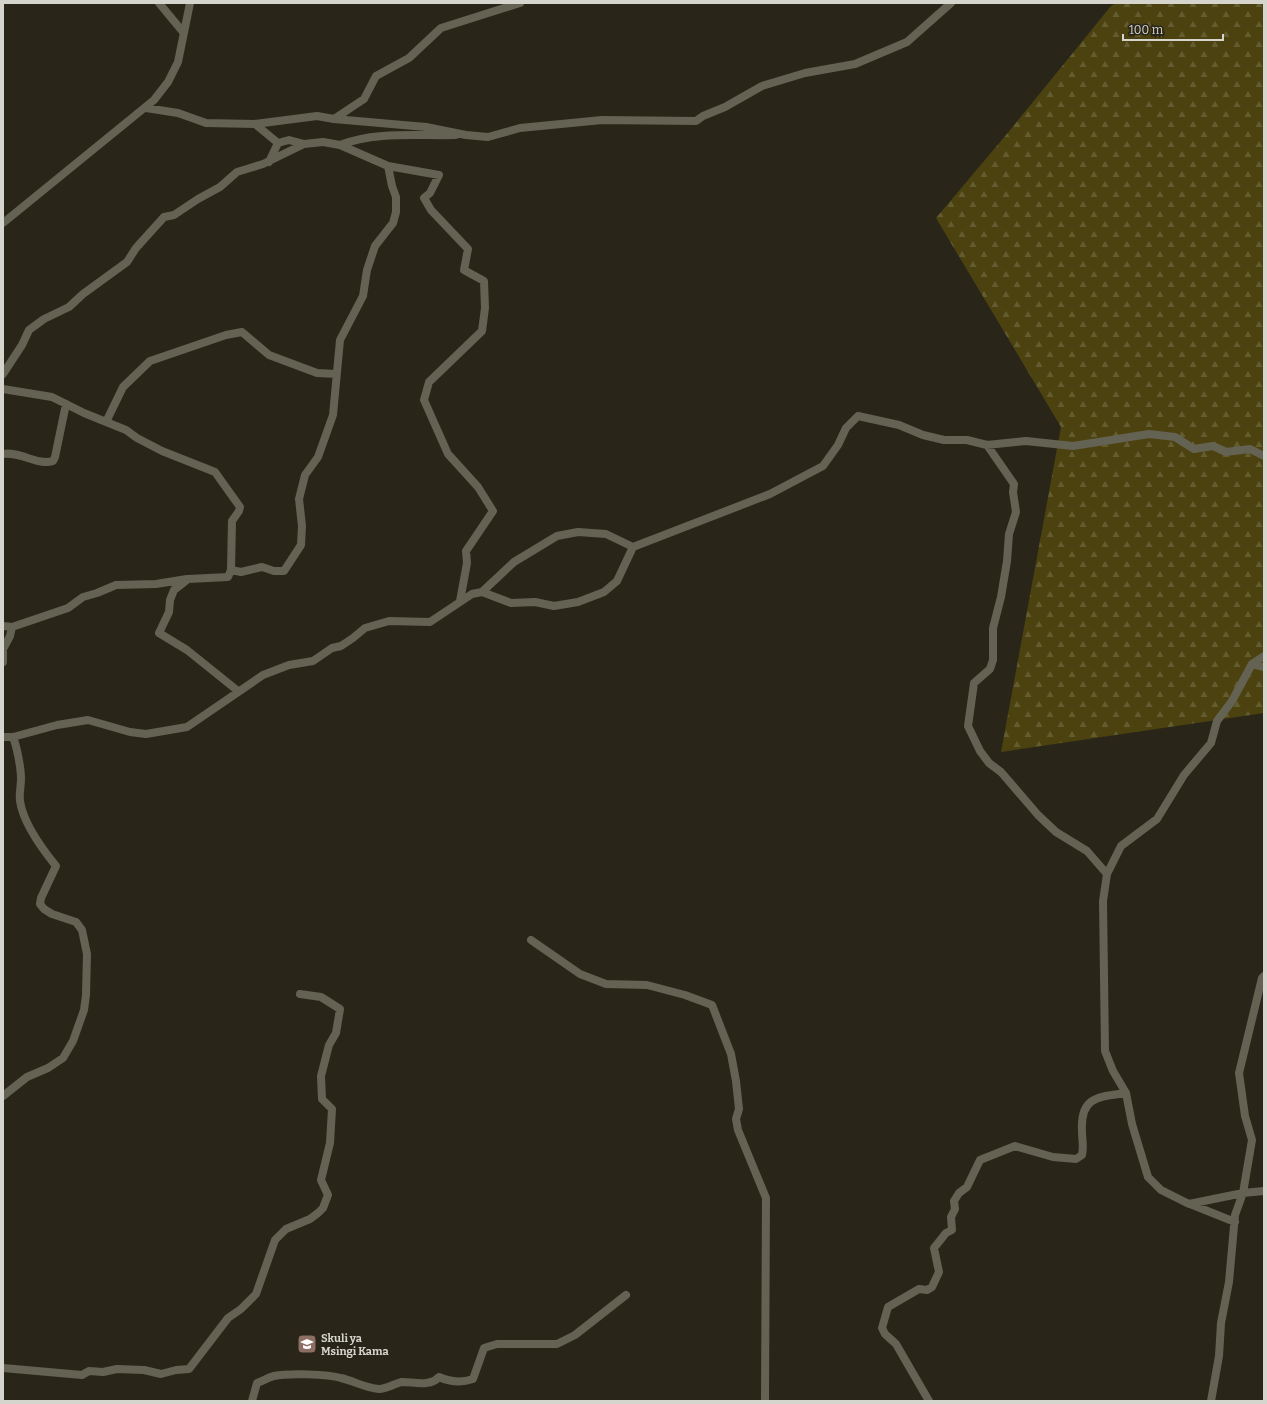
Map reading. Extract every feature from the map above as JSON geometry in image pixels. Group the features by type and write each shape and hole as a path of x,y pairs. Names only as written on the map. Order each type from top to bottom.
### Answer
{"street":[{"path":"159,3 183,32"},
{"path":"3,223 146,108 171,75 178,62 190,3"},
{"path":"334,119 364,99 376,76 410,58 441,28 520,3"},
{"path":"340,145 355,138 410,135 466,135 488,137 520,128 602,120 696,121 703,116 726,107 762,86 805,73 855,64 907,42 951,3"},
{"path":"146,108 178,113 206,123 255,124 317,116 334,119 426,127 466,135"},
{"path":"255,124 278,143"},
{"path":"278,143 289,140 304,144 323,142 340,145 388,166 439,175 430,193 424,198 431,210 468,249 464,270 484,281 485,308 482,331 429,382 424,400 448,454 478,487 493,512 466,551 467,564 460,601"},
{"path":"270,162 278,143"},
{"path":"3,374 22,345 29,330 44,319 70,307 83,294 127,262 136,248 164,217 174,215 220,187 237,172 270,162 304,144"},
{"path":"231,570 240,572 262,567 274,571 284,571 300,545 302,526 300,499 302,484 305,475 318,457 333,415 340,340 363,296 367,270 375,246 392,223 396,212 396,197 388,166"},
{"path":"106,422 123,387 150,361 226,335 242,332 269,355 317,373 336,374"},
{"path":"3,389 52,397 126,430 137,438 162,450 215,472 240,507 240,511 232,521 231,570 228,577 188,579 156,584 116,585 97,594 83,597 68,608 12,627 3,626"},
{"path":"3,454 26,456 45,462 53,461 66,404"},
{"path":"482,592 511,603 535,602 554,606 578,602 604,592 617,581 633,547 770,494 823,466 838,445 846,428 858,416 899,425 923,435 944,440 967,440 987,445 1026,441 1073,446 1149,434 1175,437 1194,449 1212,446 1226,452 1250,449 1264,456"},
{"path":"987,445 1014,484 1013,492 1016,512 1009,534 1007,561 993,628 993,660 990,669 974,683 968,726 980,751 989,763 1001,772 1038,815 1056,832 1087,851 1108,874"},
{"path":"3,737 13,737 57,725 88,720 130,732 146,734 187,727 263,675 289,665 313,661 332,648 341,646 365,628 389,621 430,622 472,594 482,592 514,562 556,536 578,532 606,534 633,547"},
{"path":"188,579 174,590 170,600 169,612 159,633 187,650 238,691"},
{"path":"3,662 3,649 10,636 12,627"},
{"path":"1235,1222 1190,1204 1161,1190 1148,1177 1132,1124 1126,1093 1113,1071 1105,1051 1103,901 1108,874 1121,846 1157,819 1184,775 1210,743 1217,721 1232,700 1252,664 1264,656"},
{"path":"1252,664 1264,667"},
{"path":"3,1096 27,1077 48,1068 63,1058 80,1024 86,995 87,954 82,930 76,922 52,914 44,909 40,904 41,898 56,866 43,850 25,816 20,801 21,778 16,744 13,737"},
{"path":"531,940 580,974 606,984 647,985 685,995 712,1005 731,1054 739,1109 736,1119 738,1130 766,1198 765,1401"},
{"path":"1211,1401 1219,1356 1221,1323 1229,1282 1235,1222 1243,1193 1252,1140 1245,1116 1239,1073 1251,1028 1252,1012 1262,978 1264,976"},
{"path":"3,1368 82,1375 89,1371 103,1372 117,1369 144,1370 161,1374 176,1370 189,1369 228,1318 241,1309 256,1294 274,1240 286,1229 295,1226 318,1213 323,1208 328,1195 321,1180 330,1143 332,1109 322,1098 321,1076 327,1052 336,1033 340,1009 321,997 300,994"},
{"path":"929,1401 896,1344 885,1334 882,1328 888,1307 919,1289 927,1290 932,1287 939,1272 934,1248 946,1234 952,1230 951,1217 955,1209 954,1201 959,1193 967,1187 980,1160 1015,1146 1025,1148 1039,1154 1076,1159 1082,1156 1084,1144 1082,1131 1083,1114 1087,1105 1095,1098 1126,1093"},
{"path":"1190,1204 1243,1193 1264,1191"},
{"path":"252,1401 258,1383 275,1376 328,1375 342,1378 365,1387 380,1389 402,1382 413,1384 418,1382 431,1383 435,1382 439,1377 448,1381 468,1381 473,1379 484,1348 503,1344 557,1344 575,1335 626,1295"}],"green space":[{"path":"1116,3 1264,3 1264,713 1001,752 1061,427 936,218 1111,6"}],"place":[{"name":"Skuli ya Msingi Kama","path":"307,1344"}]}
